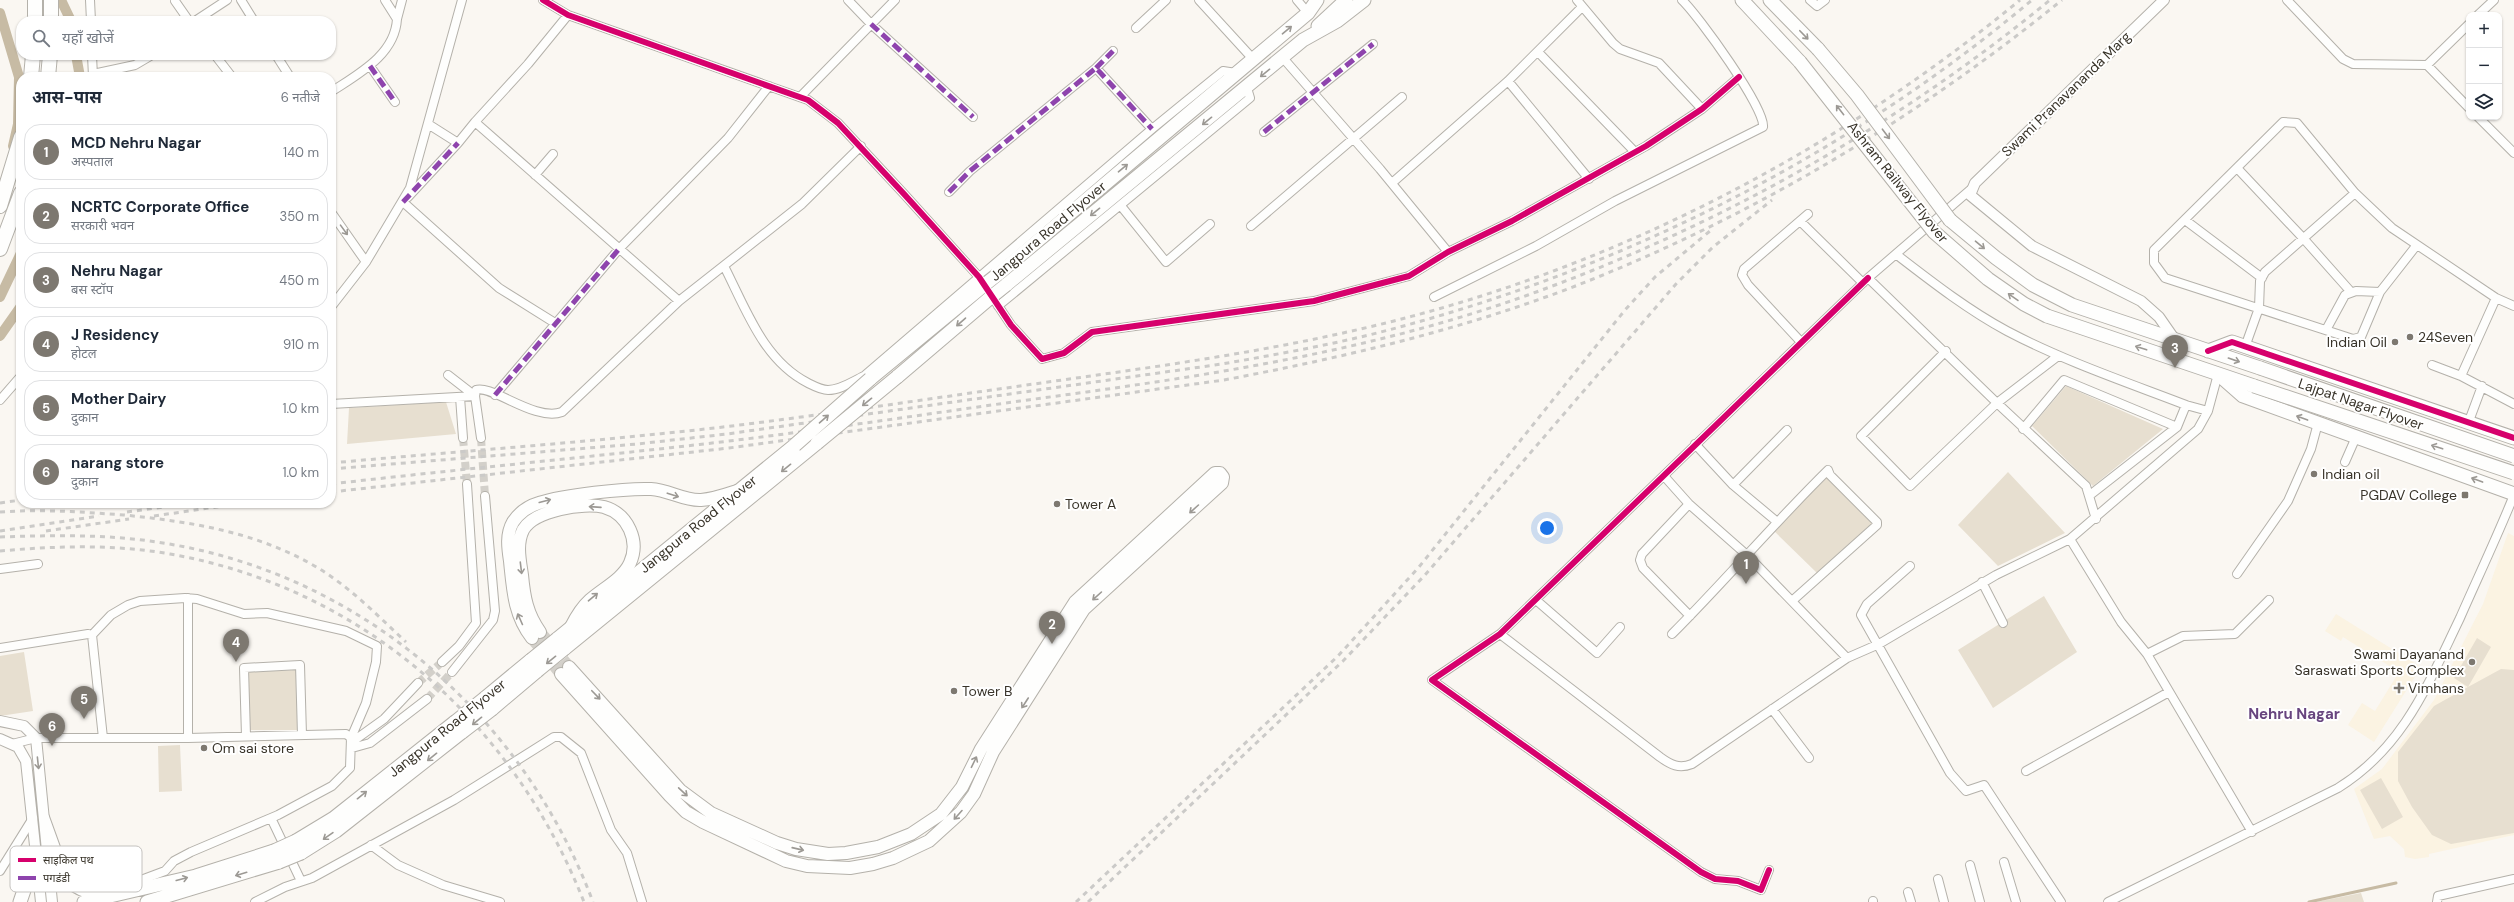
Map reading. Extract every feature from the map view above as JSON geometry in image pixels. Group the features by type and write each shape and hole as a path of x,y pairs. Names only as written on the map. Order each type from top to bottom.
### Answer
{"highway":[{"path":"35,0 35,16"},
{"path":"51,0 51,16"},
{"path":"31,72 33,60"},
{"path":"48,72 50,60"},
{"path":"0,206 16,153"},
{"path":"0,249 16,206"}],"main road":[{"path":"1308,12 1317,0"},
{"path":"1308,12 1325,0"},
{"path":"1303,40 1346,0"},
{"path":"1303,40 1337,21 1364,0"},
{"path":"1731,0 1777,35"},
{"path":"1742,0 1777,35"},
{"name":"Ashram Railway Flyover","path":"1770,1 1818,49 1858,95 1950,220 1996,258 2033,285 2072,305 2208,351"},
{"name":"Jangpura Road Flyover","path":"146,896 274,852 334,818 740,490 1308,12"},
{"name":"Ashram Railway Flyover","path":"1777,35 1938,236 1988,279 2024,304 2047,316 2218,374"},
{"name":"Jangpura Road Flyover","path":"115,895 146,896 278,862 300,853 336,831 497,704 1242,92 1303,40"},
{"path":"2208,351 2232,342 2470,421 2514,438"},
{"name":"Lajpat Nagar Flyover","path":"2208,351 2514,456"},
{"path":"2218,374 2242,396 2514,494"},
{"name":"Lajpat Nagar Flyover","path":"2218,374 2514,472"},
{"path":"1215,473 1220,473 1223,477 1222,482 1084,609 993,752 974,794 961,812 929,841 887,860 850,868 808,866 786,861 703,822 686,812 670,796 565,671 680,790 711,812 777,843 796,849 828,854 846,853 878,847 911,834 941,814 962,787 984,743 1075,602 1215,473"},
{"path":"570,628 582,608 622,574 630,564 633,535 626,522 618,513 604,507 590,506 551,511 538,516 523,530 519,551 524,596 536,635 519,620 513,597 508,546 509,533 513,522 528,508 551,500 653,489 687,499 701,500 740,490"},
{"path":"20,902 23,892"},
{"path":"91,892 96,894 115,895"},
{"path":"84,902 115,895"}],"street":[{"path":"90,0 91,16"},
{"path":"203,16 227,0"},
{"path":"241,0 251,16"},
{"path":"385,0 397,19"},
{"path":"336,89 370,66 393,38 402,0"},
{"path":"336,301 366,262 403,202 415,171 462,0"},
{"path":"543,0 568,15 808,100 838,122 861,146 979,277 1028,347 1042,359 1064,353 1092,332 1314,301 1375,287 1409,276 1448,252 1512,221 1635,152 1702,109 1739,77"},
{"path":"848,0 871,24 973,117"},
{"path":"800,97 895,0"},
{"path":"1136,28 1166,0"},
{"path":"1199,0 1253,59"},
{"path":"1297,0 1308,12"},
{"path":"1434,297 1536,246 1615,200 1760,130 1763,127 1763,119 1739,77 1682,0"},
{"path":"1810,0 1818,6 1825,0"},
{"name":"Swami Pranavananda Marg","path":"1970,190 1980,177 2164,0"},
{"path":"2287,0 2343,59 2353,64 2427,66 2466,105"},
{"path":"2481,12 2494,0"},
{"path":"175,1 186,16"},
{"path":"1392,183 1508,81 1538,52 1580,4 1613,43 1620,49 1652,59 1659,63 1702,109"},
{"path":"403,202 528,64 568,15"},
{"path":"2427,66 2466,27"},
{"path":"1264,132 1314,94 1373,44"},
{"path":"949,192 970,171 1096,68 1113,51"},
{"path":"1538,52 1635,152"},
{"path":"1283,58 1352,139 1392,183 1448,252"},
{"path":"92,60 93,72"},
{"path":"106,72 135,65 144,60"},
{"path":"219,60 228,72"},
{"path":"279,60 287,72"},
{"path":"370,66 395,102"},
{"path":"1096,68 1152,129"},
{"path":"724,266 755,327 774,357 796,377 816,387 827,390 840,388 864,376 1152,129 1223,71 1236,73"},
{"path":"1508,81 1589,179"},
{"path":"496,395 555,323 620,249 728,138 769,86"},
{"path":"998,306 1250,98 1242,92"},
{"path":"1251,226 1402,97"},
{"path":"2481,120 2514,153"},
{"path":"2416,246 2380,292 2361,337 2344,337 2165,278 2154,263 2154,250 2283,122 2290,121 2297,123 2354,193 2392,228 2416,246 2496,298 2514,306"},
{"path":"475,122 679,301"},
{"path":"428,124 458,143"},
{"path":"482,438 475,396 479,389 519,406 550,415 562,412 679,301 817,191 861,146"},
{"path":"535,175 553,154"},
{"path":"2237,168 2304,238 2351,292"},
{"path":"1769,870 1761,890 1738,880 1715,879 1702,872 1432,680 1500,634 1866,280 1897,255 1970,190"},
{"path":"1970,190 1971,197 2032,246 2141,301 2159,317 2175,340"},
{"path":"2245,347 2259,308 2262,278 2265,272 2354,193"},
{"path":"403,202 500,288 555,323"},
{"path":"1121,206 1166,262 1210,224"},
{"path":"1801,342 1748,285 1742,275 1744,269 1808,214"},
{"path":"336,219 366,262"},
{"path":"2185,220 2262,278"},
{"path":"1800,221 1946,351 2023,429 2086,486 2090,495 2096,519"},
{"path":"1897,255 1970,309 2058,356 2186,405 2208,411"},
{"path":"2326,330 2342,298 2351,292 2380,292"},
{"path":"2461,376 2496,298"},
{"path":"1946,351 1861,436 1910,486 1997,403 2058,356"},
{"path":"2432,365 2461,376 2514,404"},
{"path":"1500,634 1672,765 1683,768 1692,764 1847,658 1879,644 1982,582 2070,539 2096,519 2198,429 2208,411 2218,374"},
{"path":"448,375 475,396"},
{"path":"2023,429 2064,380 2177,427"},
{"path":"0,400 16,382"},
{"path":"2470,421 2482,386"},
{"path":"336,404 475,396"},
{"path":"460,397 463,438"},
{"path":"2090,495 2177,427 2186,405"},
{"path":"2237,574 2288,501 2310,449 2318,423"},
{"path":"1733,485 1787,430"},
{"path":"2345,462 2356,437"},
{"path":"1695,444 1733,485 1776,521"},
{"path":"1672,634 1748,556 1776,521 1828,470 1830,475 1878,522 1877,525 1792,601"},
{"path":"1664,476 1689,504 1748,556 1847,658"},
{"path":"442,662 459,646 476,623 467,484"},
{"path":"2108,902 2252,832 2358,776 2400,732 2420,703 2514,494"},
{"path":"452,672 493,620 495,611 485,496"},
{"path":"1689,504 1642,554 1640,560 1643,568 1690,616"},
{"path":"2070,539 2121,622 2147,654 2252,832"},
{"path":"0,569 38,564"},
{"path":"1910,566 1867,604 1861,615 1879,644 1950,773 1966,791 1984,785 2061,902"},
{"path":"1982,582 2003,623"},
{"path":"188,598 188,738"},
{"path":"103,738 92,635 111,615 128,605 140,601 188,598 244,614 267,613 346,631 377,646 376,662 366,703 352,743 350,768 347,774 332,786 271,818 192,852 174,862 165,871 142,880"},
{"path":"1536,600 1597,653 1620,627"},
{"path":"2147,654 2183,636 2235,634 2268,600"},
{"path":"0,648 88,634 92,635"},
{"path":"246,736 244,668 300,665 302,735"},
{"path":"352,743 384,719 418,683"},
{"path":"2026,771 2169,692"},
{"path":"352,743 370,743 427,699"},
{"path":"1772,709 1809,758"},
{"path":"0,721 24,726 36,738 47,846"},
{"path":"12,744 36,738 188,738 346,734 352,743"},
{"path":"255,902 301,881 312,878 454,800 554,737 561,737 580,752 611,830 627,853 642,902"},
{"path":"0,739 18,747 26,761 36,846"},
{"path":"43,812 55,846"},
{"path":"16,846 33,818"},
{"path":"271,818 301,881"},
{"path":"372,845 398,865 443,885 500,902"},
{"path":"0,871 10,855"},
{"path":"2004,862 2016,902"},
{"path":"1970,865 1980,902"},
{"path":"1938,879 1944,902"},
{"path":"2437,902 2438,896 2514,880"},
{"path":"40,892 41,902"},
{"path":"51,892 52,902"},
{"path":"1908,892 1911,902"}],"shaded area":[{"path":"2066,386 2163,429 2093,486 2032,426"},
{"path":"446,402 456,434 347,444 349,408"},
{"path":"1825,472 1875,521 1817,573 1773,530"},
{"path":"2008,472 2065,533 1998,566 1958,525"},
{"path":"2508,533 2514,536 2514,835 2429,854 2429,857 2415,859 2405,857 2404,849 2390,836 2374,839 2354,789 2382,769 2434,700 2483,604"},
{"path":"2044,596 2077,652 1993,708 1958,650"},
{"name":"Vimhans","path":"2336,614 2421,667 2374,742 2348,725 2362,703 2375,711 2399,672 2343,637 2341,641 2325,631"},
{"name":"Swami Dayanand Saraswati Sports Complex","path":"2477,638 2491,647 2468,687 2454,678"},
{"path":"24,652 33,711 0,716 0,656"},
{"path":"2501,669 2514,670 2514,833 2451,844 2432,835 2412,807 2398,781 2398,752 2434,706"},
{"path":"297,670 297,730 250,730 248,672"},
{"path":"180,745 182,791 159,792 158,746"},
{"path":"2381,778 2403,817 2382,829 2360,790"},
{"path":"2361,893 2364,902 2316,902"}],"waterway":[{"path":"61,0 69,16"},
{"path":"0,13 18,72"},
{"path":"77,60 79,72"},
{"path":"13,146 16,133"},
{"path":"0,297 16,263"},
{"path":"0,336 16,313"},
{"path":"2309,902 2396,883"}],"tunnel":[{"path":"463,438 467,484"},
{"path":"481,438 485,496"},
{"path":"540,632 569,667"},
{"path":"532,638 561,674"},
{"path":"418,683 442,662"},
{"path":"427,699 452,672"}],"railway":[{"path":"336,463 576,442 758,423 861,409 1231,355 1369,327 1458,303 1545,274 1630,240 1714,201 1794,157 1873,109 1948,56 2020,0"},
{"path":"336,469 637,444 727,434 1222,364 1280,354 1377,333 1466,308 1554,278 1639,243 1723,203 1805,159 1884,111 1959,57 2032,0"},
{"path":"336,483 721,442 1149,383 1277,362 1403,333 1466,316 1528,295 1598,268 1735,206 1866,132 1929,91 1991,47 2050,0"},
{"path":"336,491 729,448 1224,380 1367,350 1460,325 1553,295 1598,277 1661,250 1722,221 1782,189 1840,156 1897,120 1953,82 2062,0"},
{"path":"1088,902 1343,661 1425,575 1676,284 1713,247 1772,200"},
{"path":"1076,902 1338,656 1419,567 1625,310 1655,277 1710,231"},
{"path":"0,503 16,501"},
{"path":"127,512 156,508"},
{"path":"154,516 209,508"},
{"path":"0,512 47,511 124,515 199,525 248,537 295,556 318,568 342,584 406,642"},
{"path":"0,531 99,516"},
{"path":"46,531 129,519"},
{"path":"0,537 106,537 127,538 169,544 241,561 308,588 371,623 429,666 480,717 525,773 563,835 593,902"},
{"path":"0,551 42,548 106,547 170,554 240,571 306,597 367,632 423,673 473,722 516,776 554,837 584,902"}],"marked path":[{"path":"871,24 973,117"},
{"path":"1264,132 1373,44"},
{"path":"1096,68 1113,51"},
{"path":"370,66 395,102"},
{"path":"949,192 970,171 1096,68 1152,129"},
{"path":"403,202 458,143"},
{"path":"495,395 619,249"}],"cycle path":[{"path":"543,0 568,15 808,100 838,123 979,277 1011,325 1042,359 1064,353 1092,332 1314,301 1409,276 1448,252 1512,221 1646,146 1702,109 1739,77"},
{"path":"1769,870 1761,890 1738,881 1715,879 1701,872 1432,680 1500,634 1868,278"},
{"path":"2208,351 2232,342 2514,438"}],"place":[{"name":"24Seven","path":"2410,337"},
{"name":"Indian Oil","path":"2395,342"},
{"name":"Nehru Nagar","path":"2175,368"},
{"name":"Indian oil","path":"2314,474"},
{"name":"PGDAV College","path":"2465,495"},
{"name":"Tower A","path":"1057,504"},
{"name":"MCD Nehru Nagar","path":"1746,584"},
{"name":"NCRTC Corporate Office","path":"1052,644"},
{"name":"J Residency","path":"236,662"},
{"name":"Swami Dayanand Saraswati Sports Complex","path":"2472,662"},
{"name":"Vimhans","path":"2399,688"},
{"name":"Tower B","path":"954,691"},
{"name":"Mother Dairy","path":"84,719"},
{"name":"narang store","path":"52,746"},
{"name":"Om sai store","path":"204,748"}],"district":[{"name":"Nehru Nagar","path":"2294,714"}]}
